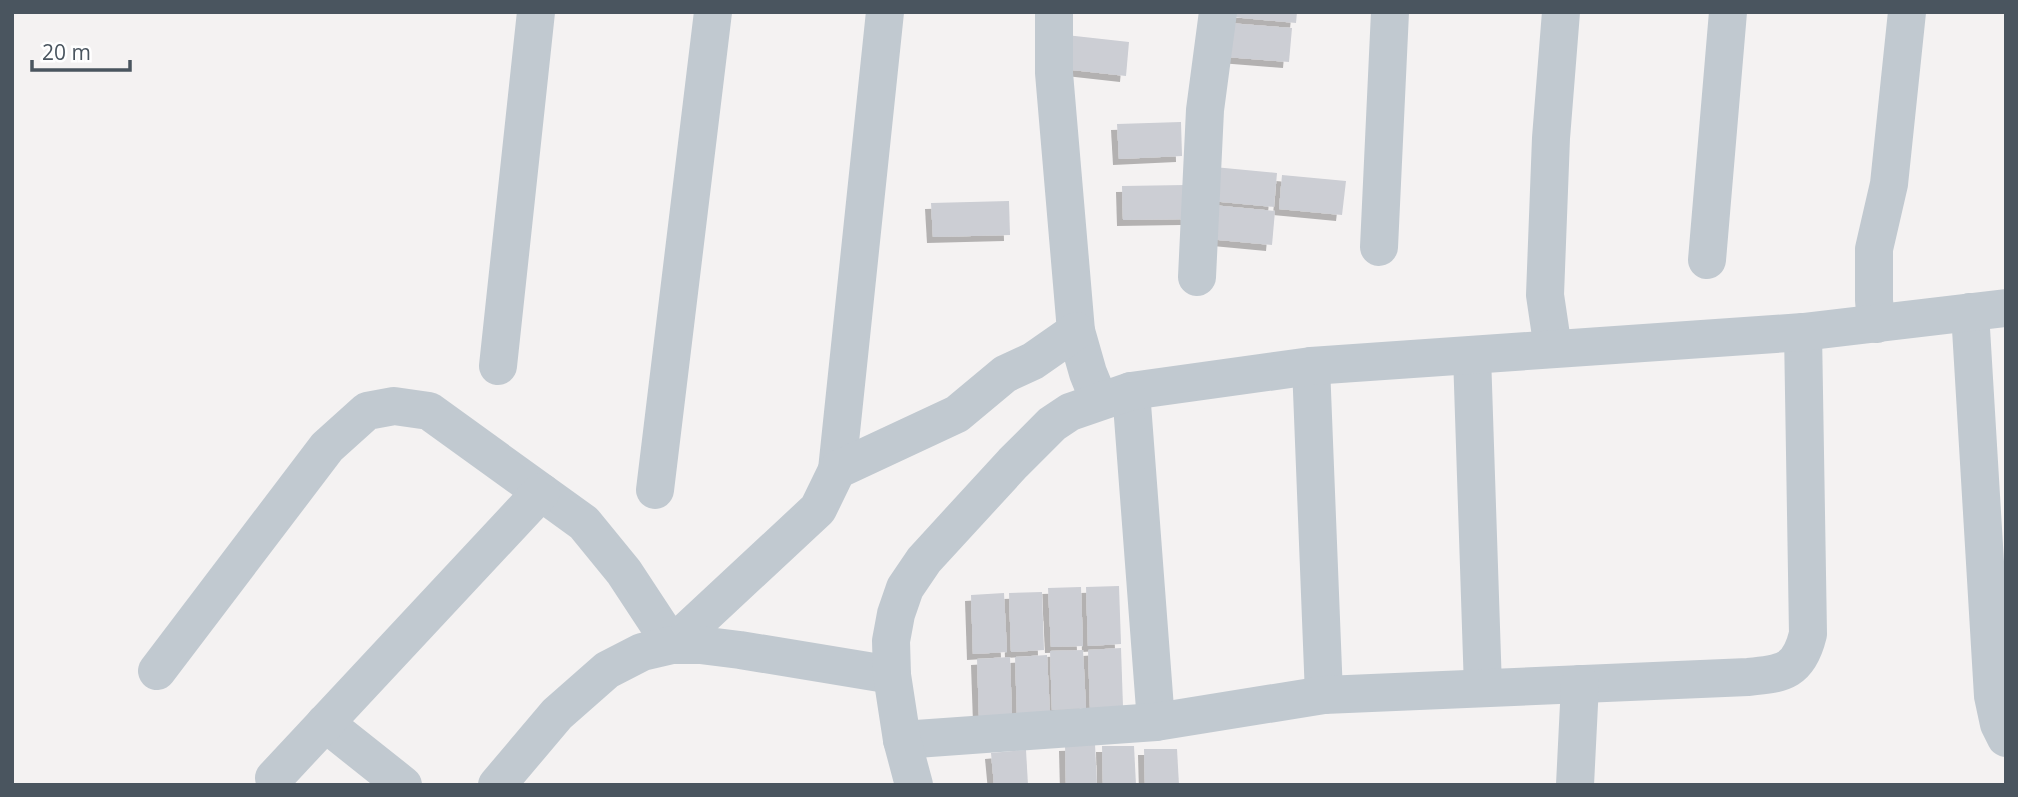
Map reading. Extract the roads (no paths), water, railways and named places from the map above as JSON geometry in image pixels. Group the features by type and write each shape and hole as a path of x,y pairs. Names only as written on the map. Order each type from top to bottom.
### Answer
{"street":[{"path":"498,366 536,12"},
{"path":"655,490 713,12"},
{"path":"672,645 818,509 885,12"},
{"path":"1197,277 1205,110 1218,12"},
{"path":"1379,247 1390,12"},
{"path":"1549,325 1551,138 1561,12"},
{"path":"1707,260 1728,12"},
{"path":"1874,300 1874,249 1889,184 1907,12"},
{"path":"1051,13 1076,331 1106,388 1156,722"},
{"path":"914,785 902,740 892,675 891,640 905,588 924,560 1052,424 1106,388 1311,366 1472,355 1549,325 1803,332 1874,300 1988,310 1993,696 1999,724 2006,738"},
{"path":"823,468 957,414 1005,374 1033,361 1076,331"},
{"path":"902,740 1156,722 1324,695 1772,675 1795,665 1804,651 1808,623 1803,332"},
{"path":"1472,355 1483,688"},
{"path":"1311,366 1324,695"},
{"path":"157,671 327,447 367,411 394,406 429,411 584,523 624,572 672,645"},
{"path":"274,778 541,492"},
{"path":"497,785 557,713 607,670 642,652 672,645 740,650 892,675"},
{"path":"1575,785 1580,684"},
{"path":"325,723 403,785"}]}
